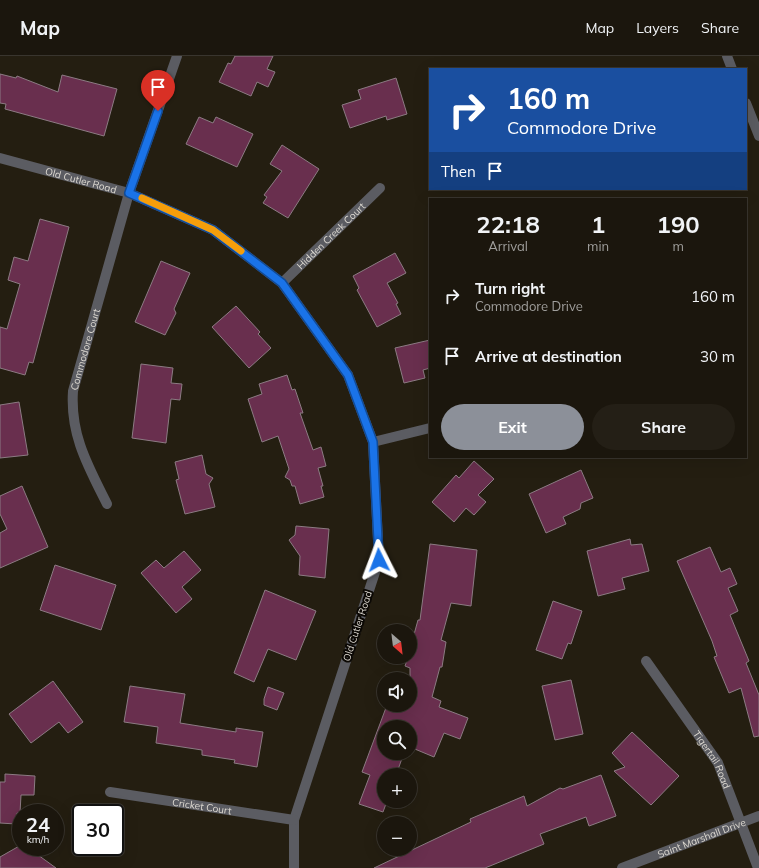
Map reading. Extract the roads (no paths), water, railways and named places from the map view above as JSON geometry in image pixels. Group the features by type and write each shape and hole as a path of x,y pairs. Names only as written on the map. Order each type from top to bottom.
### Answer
{"street":[{"name":"Commodore Court","path":"107,504 88,467 74,428 72,412 73,391 129,193 177,56"},
{"path":"727,56 732,68"},
{"path":"747,106 759,136"},
{"name":"Old Cutler Road","path":"0,158 129,193 213,230 282,283 348,375 373,442 379,560 294,820 294,868"},
{"name":"Hidden Creek Court","path":"282,283 380,188"},
{"path":"373,442 429,428"},
{"name":"Tigertail Road","path":"646,661 718,763 758,868"},
{"name":"Cricket Court","path":"110,792 294,820"},
{"name":"Saint Marshall Drive","path":"622,868 759,816"}]}
